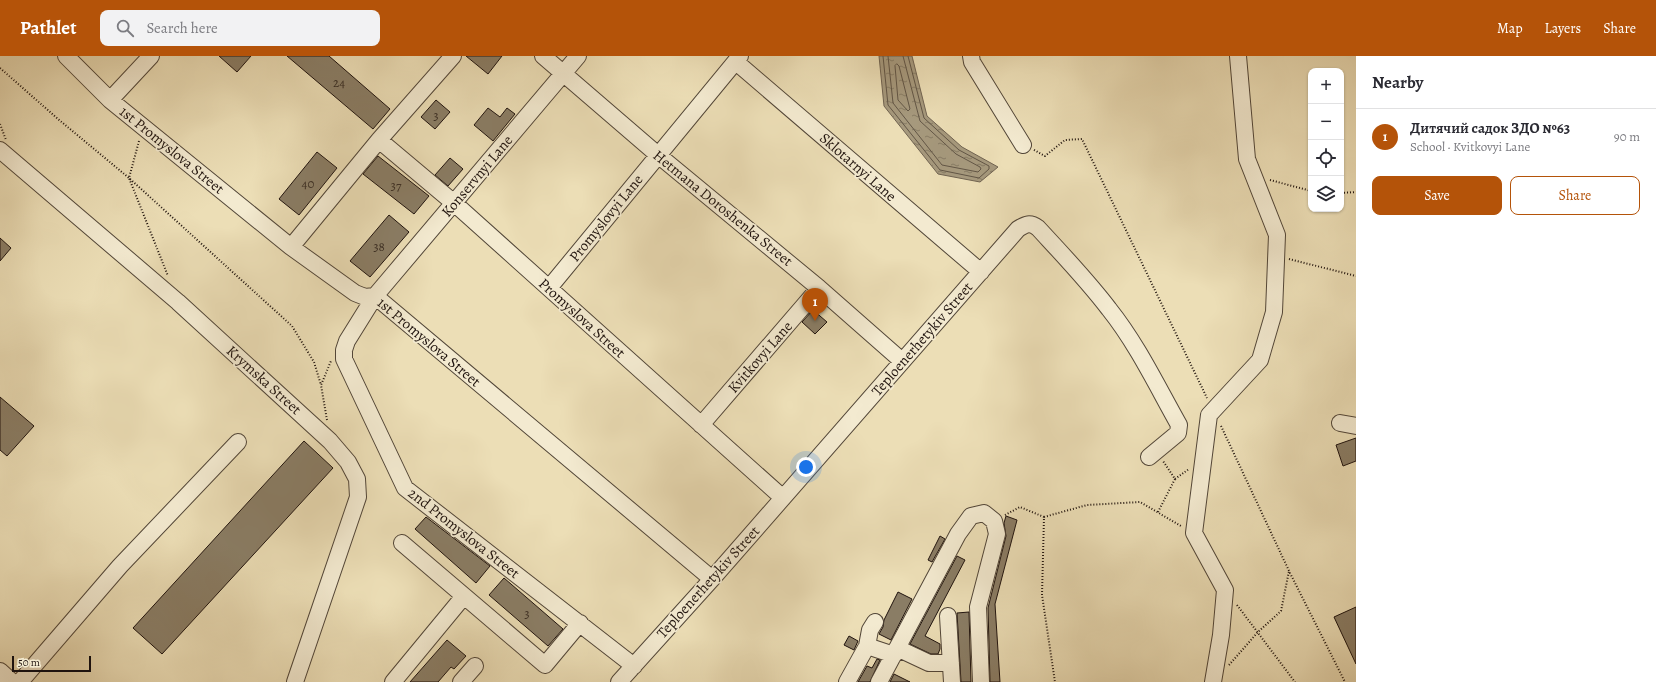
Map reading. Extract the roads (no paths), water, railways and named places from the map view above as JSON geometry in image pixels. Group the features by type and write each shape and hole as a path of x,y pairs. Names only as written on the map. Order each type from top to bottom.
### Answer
{"street":[{"name":"1st Promyslova Street","path":"66,56 110,100 144,126 291,247 355,293 364,297 375,296 712,579"},
{"path":"110,100 151,56"},
{"path":"291,247 379,140 453,56"},
{"name":"Hetmana Doroshenka Street","path":"543,56 658,155 819,288 902,362"},
{"name":"Konservnyi Lane","path":"375,296 578,56"},
{"path":"971,56 972,62 1023,145"},
{"path":"1213,682 1225,590 1194,533 1209,415 1260,360 1274,312 1277,235 1247,159 1238,56"},
{"name":"Promyslovyi Lane","path":"549,288 738,59"},
{"name":"Sklotarnyi Lane","path":"738,59 981,272"},
{"name":"Promyslova Street","path":"379,140 454,203 783,498"},
{"name":"Krymska Street","path":"0,150 178,302 330,441 348,462 357,479 358,497 295,682"},
{"name":"Teploenerhetykiv Street","path":"619,682 712,579 1018,229 1028,224 1034,225 1038,228 1069,261 1109,309 1130,339 1179,424 1178,433 1153,454"},
{"name":"Kvitkovyi Lane","path":"701,425 819,288"},
{"name":"2nd Promyslova Street","path":"375,296 347,341 344,350 346,364 405,488 634,666"},
{"path":"1340,423 1356,426"},
{"path":"20,682 120,566 238,442"},
{"path":"879,682 958,534 971,516 984,513 994,521 997,534 978,607 981,682"},
{"path":"402,543 545,665 580,623"},
{"path":"393,682 464,596"},
{"path":"948,616 952,682"},
{"path":"847,682 867,646 870,630 875,622"},
{"path":"867,646 896,651 929,663 951,663"},
{"path":"461,682 475,666"},
{"path":"0,671 12,682"}],"water":[{"path":"879,56 912,56 927,116 962,147 998,167 980,182 938,174 884,106"}],"place":[{"name":"Дитячий садок ЗДО №63","path":"815,321"}]}
